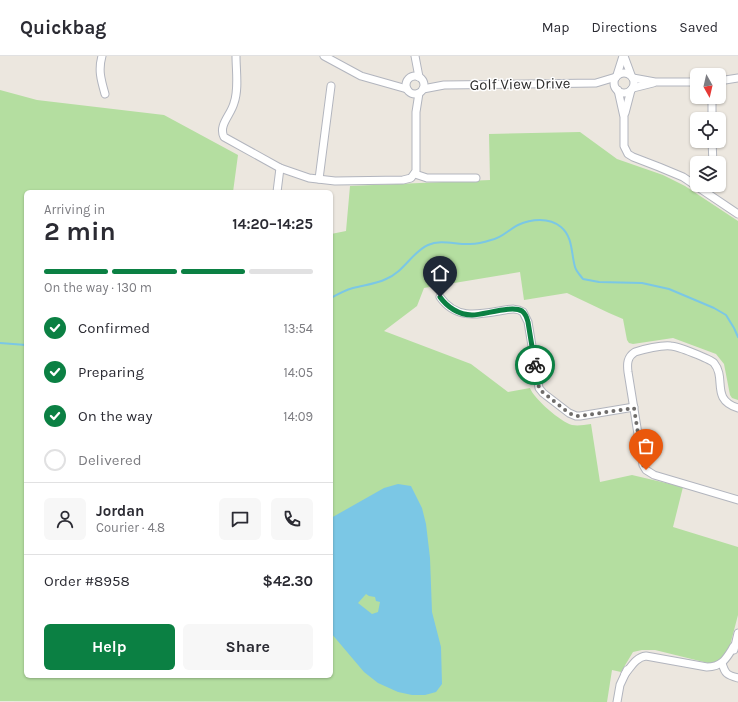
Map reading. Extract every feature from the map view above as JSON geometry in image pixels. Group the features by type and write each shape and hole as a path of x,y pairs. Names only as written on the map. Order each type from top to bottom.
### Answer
{"street":[{"path":"97,56 100,65"},
{"path":"102,56 100,74 106,94"},
{"path":"236,56 236,99 223,126 223,134 227,140 280,168 299,175 319,179 345,181 403,180 411,178 415,174 416,112 421,91 424,86 415,58"},
{"path":"324,56 361,76 416,94 421,91"},
{"path":"624,56 614,82 624,117 624,146 626,151 630,156 690,181"},
{"path":"624,56 634,83 624,117"},
{"path":"415,58 406,85 416,112"},
{"path":"616,76 624,72 632,77 655,82 690,82"},
{"name":"Golf View Drive","path":"596,83 616,76"},
{"path":"386,83 409,78 421,78"},
{"name":"Golf View Drive","path":"421,78 444,85"},
{"path":"726,81 738,78"},
{"path":"617,89 624,93 655,82"},
{"name":"Golf View Drive","path":"421,91 444,85 596,83 617,89"},
{"path":"319,179 331,86"},
{"path":"277,190 280,168"},
{"path":"415,174 427,178 476,178"},
{"path":"711,192 738,214"},
{"path":"440,297 448,307 468,315 513,309 523,312 527,317 539,388 572,415 580,416 634,408"},
{"path":"738,408 727,404 723,398 718,371 712,361 672,346 640,350 635,352 629,358 627,367 643,465 646,470 654,475 738,500"},
{"path":"724,665 734,646 738,633"},
{"path":"617,702 620,685 625,674 642,656 712,667 724,665"},
{"path":"724,665 737,677"}],"green space":[{"path":"0,90 37,100 164,115 238,155 233,190 24,190 24,678 333,678 333,234 346,231 350,186 490,180 489,134 580,132 617,159 663,175 685,186 690,189 690,192 694,192 738,221 738,400 732,398 730,395 724,364 716,354 673,338 633,344 629,343 627,340 623,319 567,293 524,300 520,272 424,288 417,306 384,331 471,364 508,392 530,388 542,404 561,420 567,423 572,425 591,424 600,482 632,475 683,487 673,527 738,547 738,615 728,653 721,660 712,664 655,650 633,652 621,672 612,670 607,702 0,701"}],"water":[{"path":"398,484 411,486 422,508 426,524 430,558 432,612 441,647 442,684 436,692 425,695 412,695 398,692 378,683 364,672 333,635 333,517 384,488","holes":["366,594 375,597 376,601 380,602 378,612 372,614 358,603"]}],"waterway":[{"path":"333,297 350,289 378,282 392,276 398,272 417,252 433,243 481,243 498,238 514,227 523,223 534,220 546,220 556,224 565,231 570,240 577,272 583,279 599,282 642,283 669,289 714,308 726,315 738,337"},
{"path":"0,343 24,345"}],"way so far":[{"path":"535,365 540,390 572,415 580,416 634,408 643,465 646,470"}],"route":[{"path":"440,297 451,309 468,315 513,309 523,312 527,317 535,365"}]}
